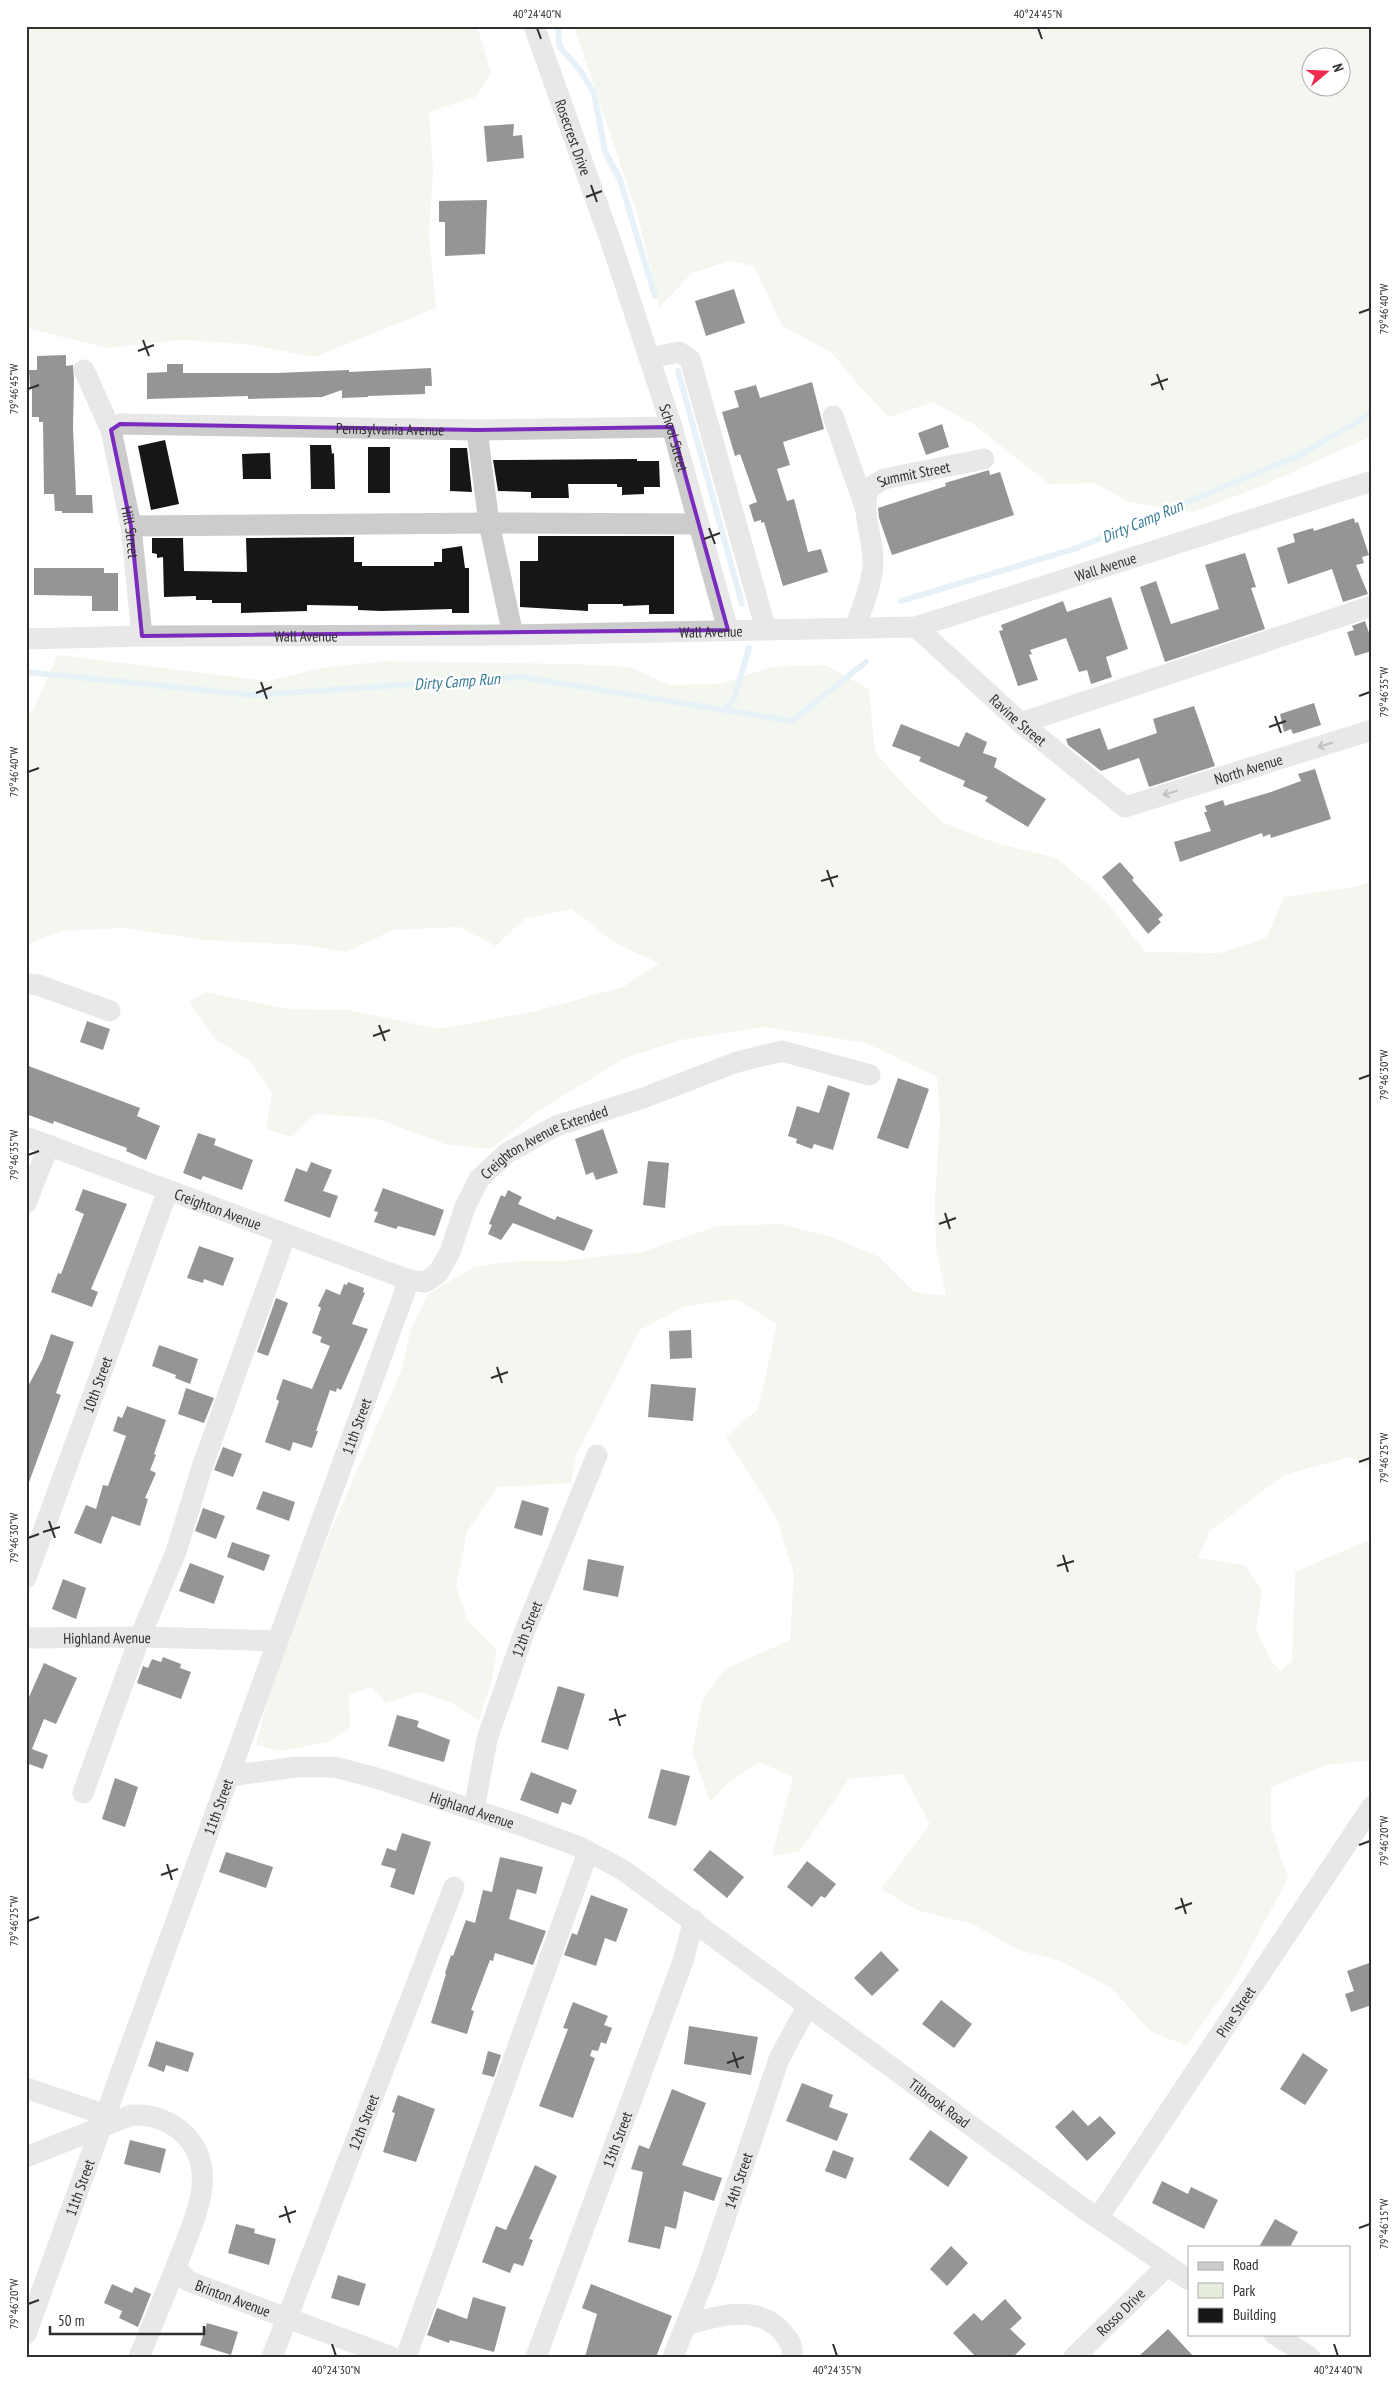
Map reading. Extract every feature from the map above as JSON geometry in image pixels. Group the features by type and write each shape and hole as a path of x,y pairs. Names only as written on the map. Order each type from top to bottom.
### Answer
{"street":[{"name":"Rosecrest Drive","path":"534,26 614,248"},
{"name":"School Street","path":"614,248 672,427 728,630"},
{"path":"650,358 679,352 690,359 766,630"},
{"name":"Hill Street","path":"84,370 111,430 131,526 142,636"},
{"path":"833,416 865,507"},
{"name":"Pennsylvania Avenue","path":"111,430 120,424 477,430 672,427"},
{"path":"477,430 489,522 513,635"},
{"name":"Summit Street","path":"855,628 869,583 873,562 865,507 869,488 884,479 984,459"},
{"name":"Wall Avenue","path":"26,639 142,636 513,635 916,628 1372,482"},
{"path":"131,526 489,522 698,524"},
{"path":"1021,723 1372,606"},
{"name":"Ravine Street","path":"916,628 1021,723 1125,807"},
{"name":"North Avenue","path":"1125,807 1372,730"},
{"path":"26,984 38,985 110,1012"},
{"name":"Creighton Avenue Extended","path":"409,1280 425,1282 438,1273 450,1252 465,1207 479,1179 507,1153 556,1126 643,1098 737,1062 782,1051 870,1076"},
{"name":"Creighton Avenue","path":"26,1136 409,1280"},
{"path":"26,1202 49,1145"},
{"name":"10th Street","path":"26,1578 168,1190"},
{"path":"83,1792 140,1637 176,1552 202,1467 286,1234"},
{"name":"11th Street","path":"26,2334 409,1280"},
{"name":"12th Street","path":"474,1810 490,1730 524,1633 597,1455"},
{"name":"Highland Avenue","path":"26,1638 140,1637 278,1641"},
{"name":"Highland Avenue","path":"229,1776 298,1767 334,1767 373,1777 474,1810 588,1852 623,1870 694,1920"},
{"name":"Pine Street","path":"1098,2218 1372,1806"},
{"path":"406,2357 588,1852"},
{"name":"12th Street","path":"272,2357 454,1887"},
{"name":"Tilbrook Road","path":"694,1920 807,2007 1098,2218 1188,2279"},
{"name":"13th Street","path":"536,2357 683,1960 694,1920"},
{"name":"14th Street","path":"674,2357 707,2272 779,2059 807,2007"},
{"path":"26,2088 104,2121"},
{"path":"26,2157 104,2121 132,2115 158,2117 174,2126 188,2138 197,2152 202,2164 201,2195 177,2264 139,2357"},
{"name":"Brinton Avenue","path":"177,2264 179,2271 188,2281 392,2357"},
{"name":"Rosso Drive","path":"1074,2357 1167,2266"},
{"path":"686,2325 725,2314 755,2315 778,2326 790,2341 792,2357"},
{"path":"1277,2336 1310,2357"}],"highlighted area":[{"path":"120,424 477,430 672,427 728,630 142,636 131,526 111,430"}],"green space":[{"path":"26,26 477,26 491,72 477,96 429,112 433,171 429,236 436,308 315,357 245,344 182,340 107,348 26,328"},
{"path":"574,26 1372,26 1372,436 1262,486 1191,513 1129,502 1095,483 1049,484 973,424 933,402 889,417 858,385 832,353 782,326 754,266 730,261 692,273 660,307 637,214"},
{"path":"58,655 268,681 322,668 387,661 574,664 630,667 669,685 720,684 771,667 825,665 869,689 875,752 904,785 942,822 996,843 1057,858 1106,901 1145,952 1219,953 1266,938 1284,897 1353,887 1372,882 1372,1468 1350,1457 1284,1475 1209,1532 1198,1558 1245,1565 1262,1590 1256,1630 1273,1663 1280,1671 1292,1661 1295,1572 1366,1541 1372,1542 1372,1758 1370,1760 1327,1765 1271,1787 1271,1826 1288,1878 1237,1974 1187,2046 1151,2032 1111,1988 1062,1962 1016,1949 973,1924 919,1911 881,1889 930,1824 903,1774 849,1779 800,1851 772,1856 793,1777 759,1762 729,1782 710,1802 692,1752 703,1698 725,1669 790,1640 794,1574 777,1519 726,1437 758,1409 777,1324 736,1299 683,1307 640,1330 576,1456 571,1483 497,1487 467,1532 456,1586 467,1620 497,1650 492,1679 479,1721 452,1703 419,1692 385,1703 372,1687 349,1695 350,1727 329,1742 281,1751 256,1745 269,1693 301,1607 333,1525 401,1371 411,1329 428,1294 474,1267 516,1261 562,1261 642,1252 717,1226 780,1224 835,1238 879,1257 914,1292 946,1296 936,1248 935,1199 940,1121 937,1077 866,1043 764,1027 681,1040 625,1058 538,1111 491,1149 448,1145 375,1118 315,1114 292,1137 266,1129 272,1093 249,1060 216,1040 189,1002 205,992 288,1009 349,1010 438,1029 532,1012 623,987 659,963 615,943 572,909 524,919 496,946 459,927 393,930 346,952 304,945 204,940 123,928 62,931 26,945 26,717 34,708"}],"building":[{"path":"514,124 513,136 522,135 524,158 487,162 484,126"},
{"path":"487,200 485,254 445,256 445,222 439,222 439,201"},
{"path":"734,289 745,323 706,336 695,301"},
{"path":"66,355 66,366 73,365 74,379 73,428 76,495 92,495 93,513 62,513 62,511 55,511 54,494 44,494 43,422 39,422 39,417 32,417 32,388 30,388 29,370 37,370 37,356"},
{"path":"167,364 183,364 183,373 276,373 349,370 349,372 431,368 432,386 425,386 425,394 368,397 342,398 342,390 322,397 248,399 248,396 147,399 147,373 167,372"},
{"path":"812,382 824,429 783,442 790,465 777,469 787,501 794,499 808,552 821,549 828,572 783,586 764,522 761,523 761,520 754,522 749,505 757,502 740,454 735,456 722,412 739,407 734,391 756,385 760,398"},
{"path":"942,424 949,447 926,455 918,433"},
{"path":"165,440 179,504 151,510 138,446"},
{"path":"310,445 331,445 332,454 334,453 335,489 311,489"},
{"path":"368,447 390,447 390,493 368,493"},
{"path":"450,448 467,448 472,492 450,491"},
{"path":"270,453 271,479 243,479 242,454"},
{"path":"637,459 637,461 659,461 660,487 644,487 644,494 622,495 622,487 617,487 617,484 568,484 569,498 531,498 531,492 498,491 493,460"},
{"path":"989,470 990,475 1000,472 1014,515 892,555 879,518 878,508 946,486 945,483"},
{"path":"1354,518 1355,523 1358,522 1369,555 1362,557 1364,563 1356,565 1368,594 1343,602 1332,569 1288,584 1277,548 1295,542 1293,534 1313,528 1314,531"},
{"path":"538,536 674,536 674,614 649,614 649,605 588,604 588,611 520,607 520,561 538,561"},
{"path":"354,537 354,562 362,562 362,566 434,566 434,562 442,562 442,549 462,546 465,568 469,568 469,613 452,613 452,609 381,611 358,610 358,606 307,605 307,611 241,613 241,603 212,603 212,600 196,600 196,596 164,597 163,557 157,558 157,554 152,553 152,538 183,538 184,571 247,572 246,538"},
{"path":"1245,553 1256,587 1251,588 1265,629 1165,662 1140,587 1156,581 1171,624 1219,609 1205,565"},
{"path":"34,568 104,568 104,573 118,573 118,611 92,611 92,596 34,595"},
{"path":"1111,597 1128,649 1106,657 1112,677 1091,684 1087,670 1079,672 1066,638 1030,650 1032,654 1029,655 1038,680 1018,686 999,631 1003,630 1001,625 1063,601 1067,612"},
{"path":"1365,621 1372,642 1372,651 1355,656 1347,632 1354,630 1352,626"},
{"path":"1314,703 1321,725 1293,734 1291,729 1284,732 1280,714"},
{"path":"1194,706 1215,766 1149,787 1139,758 1101,771 1068,745 1066,739 1100,728 1108,750 1157,733 1153,719"},
{"path":"901,724 959,747 966,732 987,742 983,753 997,758 994,767 1046,799 1028,827 985,801 988,797 963,786 965,781 919,761 921,757 892,746"},
{"path":"1315,769 1331,819 1271,838 1270,834 1263,837 1262,833 1180,862 1174,842 1211,831 1204,812 1207,812 1205,806 1223,800 1225,806 1271,792 1301,781 1298,774"},
{"path":"1120,862 1134,878 1132,880 1163,915 1158,919 1161,922 1148,934 1102,877"},
{"path":"87,1021 110,1029 103,1050 80,1042"},
{"path":"26,1065 140,1108 137,1116 160,1126 146,1160 126,1151 127,1148 54,1121 53,1124 26,1114"},
{"path":"898,1078 929,1089 908,1149 877,1138"},
{"path":"828,1085 850,1093 833,1150 814,1144 812,1149 796,1143 797,1139 788,1136 797,1106 819,1113"},
{"path":"603,1129 618,1173 596,1180 593,1172 586,1175 575,1139"},
{"path":"198,1133 216,1139 214,1145 253,1160 242,1190 203,1176 201,1180 183,1173"},
{"path":"648,1161 669,1163 665,1208 643,1205"},
{"path":"311,1162 332,1170 323,1191 338,1196 330,1218 284,1201 296,1168 307,1172"},
{"path":"383,1188 444,1210 435,1236 398,1226 396,1229 374,1222 378,1212 374,1211"},
{"path":"83,1189 127,1204 91,1289 98,1292 92,1307 51,1292 58,1273 61,1274 84,1214 75,1210"},
{"path":"508,1190 522,1197 518,1204 555,1220 557,1216 593,1230 584,1251 513,1223 501,1240 488,1234 492,1225 489,1224 501,1195 505,1197"},
{"path":"199,1246 234,1258 223,1286 204,1279 203,1283 187,1278"},
{"path":"348,1282 364,1288 363,1292 365,1293 352,1324 368,1329 341,1390 337,1388 336,1392 330,1390 312,1448 293,1442 290,1451 265,1442 279,1401 276,1399 283,1379 312,1389 330,1346 320,1342 322,1337 312,1333 321,1308 318,1306 326,1289 340,1295 344,1284 347,1285"},
{"path":"276,1298 288,1303 268,1356 257,1352"},
{"path":"691,1330 692,1358 670,1359 669,1331"},
{"path":"51,1334 74,1342 56,1393 61,1395 28,1485 26,1485 26,1390 42,1360"},
{"path":"159,1345 198,1359 190,1384 175,1378 176,1375 152,1366"},
{"path":"651,1384 696,1388 693,1421 648,1417"},
{"path":"186,1388 214,1398 204,1423 178,1414"},
{"path":"127,1406 166,1420 150,1470 156,1473 145,1498 148,1499 140,1526 112,1516 101,1544 74,1533 86,1505 96,1509 103,1485 108,1486 126,1436 113,1431 118,1416 122,1418"},
{"path":"223,1447 242,1454 233,1477 214,1470"},
{"path":"263,1491 295,1502 289,1521 256,1509"},
{"path":"522,1500 549,1508 542,1536 514,1528"},
{"path":"203,1508 225,1516 216,1539 195,1531"},
{"path":"232,1542 270,1555 264,1571 227,1557"},
{"path":"588,1559 624,1566 618,1597 583,1590"},
{"path":"190,1563 224,1576 214,1604 179,1591"},
{"path":"63,1579 86,1588 76,1619 52,1609"},
{"path":"163,1657 181,1664 180,1668 191,1672 181,1699 137,1683 143,1666 148,1668 152,1659 161,1662"},
{"path":"44,1663 77,1678 56,1724 44,1719 32,1749 48,1755 43,1769 26,1763 26,1704"},
{"path":"558,1686 585,1694 568,1750 541,1742"},
{"path":"397,1715 419,1721 417,1727 450,1740 444,1762 388,1746"},
{"path":"661,1769 690,1776 676,1826 648,1818"},
{"path":"531,1772 577,1790 571,1805 562,1802 558,1814 520,1800"},
{"path":"115,1778 138,1787 125,1827 102,1819"},
{"path":"402,1833 431,1842 414,1895 390,1887 396,1869 381,1865 387,1848 396,1851"},
{"path":"710,1850 744,1877 727,1898 693,1870"},
{"path":"226,1852 273,1867 266,1888 219,1872"},
{"path":"500,1857 543,1867 536,1894 517,1889 509,1919 546,1931 533,1965 495,1953 493,1961 490,1960 471,2010 474,2011 467,2034 431,2023 451,1955 453,1956 466,1920 475,1923 483,1890 492,1892"},
{"path":"807,1861 836,1884 825,1898 821,1896 812,1907 787,1887"},
{"path":"591,1895 628,1909 616,1942 605,1938 596,1966 564,1955 572,1933 577,1935"},
{"path":"881,1951 899,1970 872,1996 854,1978"},
{"path":"1372,1962 1372,2005 1351,2012 1345,1994 1354,1991 1347,1971"},
{"path":"941,2000 972,2024 954,2048 922,2024"},
{"path":"573,2002 608,2016 604,2025 612,2028 606,2044 601,2042 598,2051 592,2050 590,2056 595,2058 573,2118 539,2106 568,2029 563,2028"},
{"path":"689,2026 758,2037 751,2075 684,2064"},
{"path":"156,2041 194,2053 188,2072 166,2065 164,2072 148,2066"},
{"path":"488,2051 501,2055 494,2077 482,2074"},
{"path":"1303,2053 1328,2070 1305,2105 1280,2089"},
{"path":"802,2083 833,2095 829,2107 848,2114 837,2141 786,2121"},
{"path":"672,2089 706,2103 682,2165 722,2178 714,2201 684,2191 676,2229 665,2226 660,2249 628,2242 643,2172 631,2169 639,2145 649,2149"},
{"path":"398,2095 435,2109 416,2162 383,2152 395,2113 392,2112"},
{"path":"1073,2110 1088,2126 1100,2116 1116,2133 1087,2161 1055,2127"},
{"path":"930,2130 968,2157 948,2187 909,2159"},
{"path":"130,2140 166,2149 160,2173 124,2164"},
{"path":"833,2150 854,2158 846,2179 825,2171"},
{"path":"535,2165 557,2176 529,2239 533,2240 523,2266 514,2263 510,2273 482,2262 496,2226 506,2230"},
{"path":"1162,2181 1188,2194 1191,2187 1218,2200 1204,2229 1152,2203"},
{"path":"1275,2219 1298,2232 1291,2246 1260,2246"},
{"path":"236,2224 255,2229 254,2233 276,2239 269,2265 228,2253"},
{"path":"951,2246 968,2263 947,2286 930,2269"},
{"path":"338,2275 366,2284 359,2306 331,2298"},
{"path":"112,2284 132,2293 135,2287 151,2294 138,2327 119,2318 122,2311 104,2303"},
{"path":"591,2284 672,2316 656,2357 585,2357 597,2314 582,2308"},
{"path":"473,2297 506,2307 494,2352 450,2340 449,2343 427,2335 437,2308 467,2319"},
{"path":"1005,2299 1022,2318 1010,2329 1026,2344 1013,2357 976,2357 953,2333 974,2313 982,2321"},
{"path":"207,2323 238,2332 231,2355 200,2345"},
{"path":"1168,2329 1194,2357 1138,2357"}],"waterway":[{"path":"558,26 559,46 580,70 594,93 605,152 620,180 655,296"},
{"path":"678,371 742,604"},
{"name":"Dirty Camp Run","path":"901,601 1077,548 1300,455 1372,413"},
{"path":"724,710 734,699 749,648"},
{"name":"Dirty Camp Run","path":"26,672 253,695 522,677 792,721 866,662"}]}
